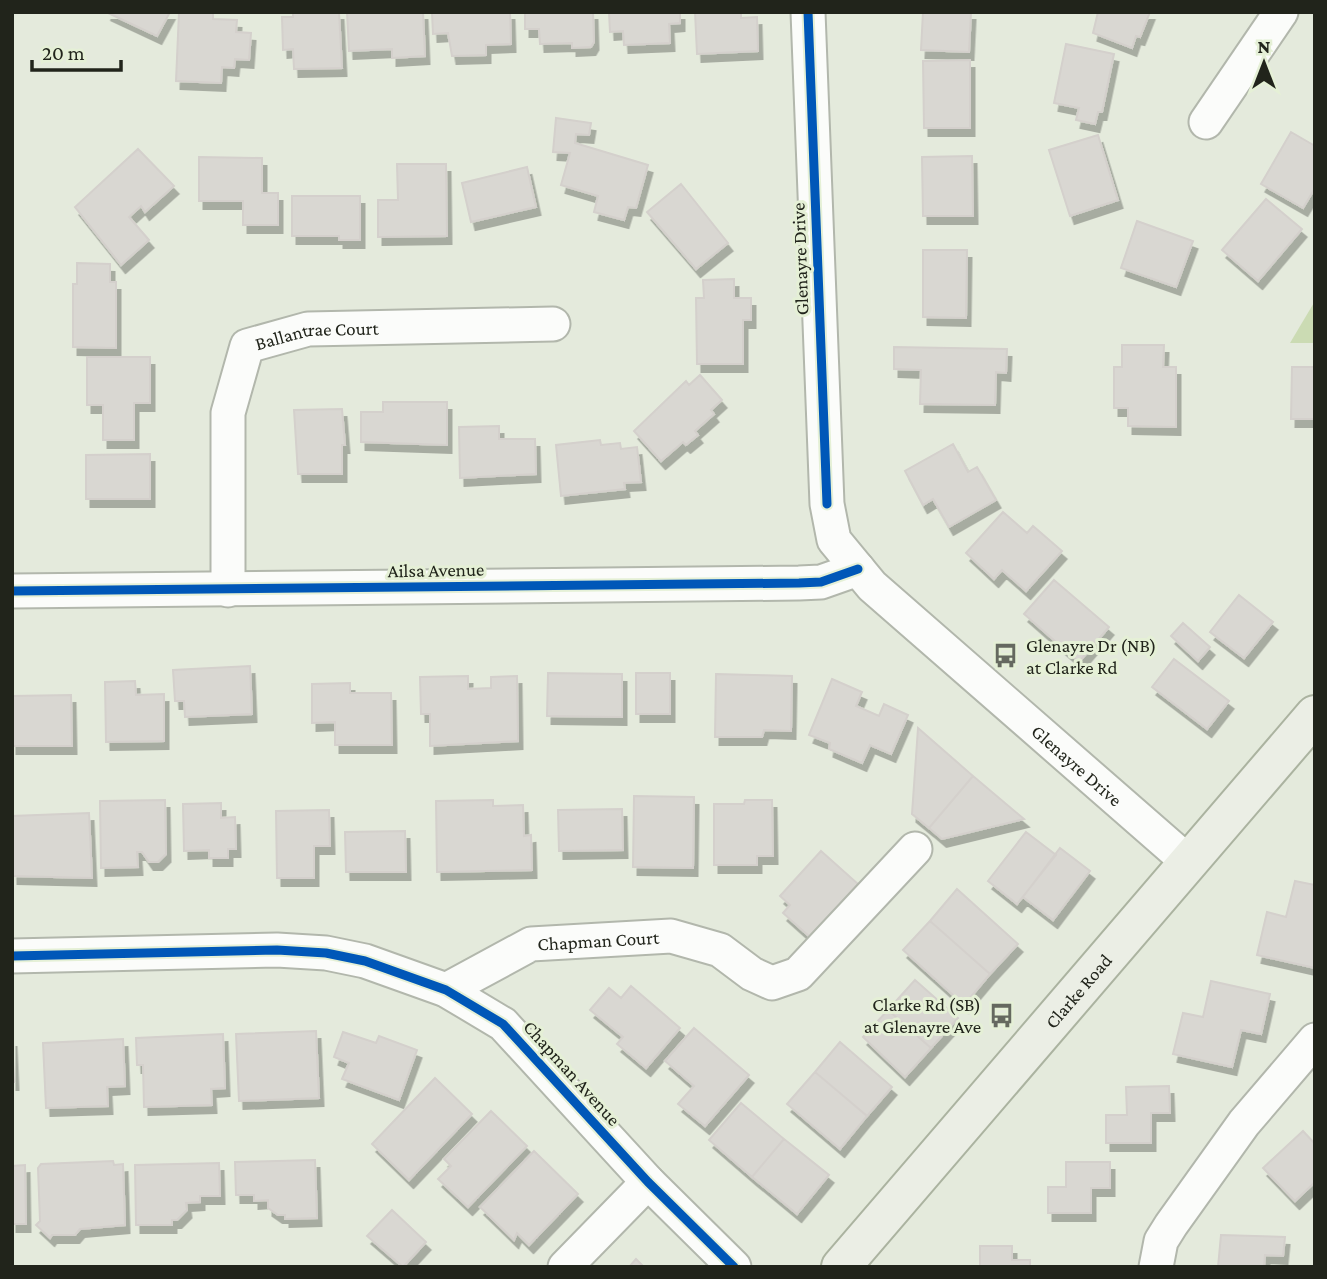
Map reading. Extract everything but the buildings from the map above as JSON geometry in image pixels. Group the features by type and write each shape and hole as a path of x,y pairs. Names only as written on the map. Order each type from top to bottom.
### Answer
{"main road":[{"name":"Clarke Road","path":"841,1267 1315,715"}],"street":[{"name":"Glenayre Drive","path":"808,12 827,504 834,540 872,586 1187,861"},
{"path":"1206,122 1281,12"},
{"name":"Ballantrae Court","path":"228,590 228,413 247,346 308,329 553,324"},
{"name":"Ailsa Avenue","path":"12,591 799,583 821,582 858,569"},
{"name":"Chapman Court","path":"446,990 531,944 671,936 720,950 772,983 788,980 798,974 915,849"},
{"name":"Chapman Avenue","path":"12,956 277,950 326,953 365,961 446,990 503,1024 648,1182 734,1267"},
{"path":"1156,1267 1157,1254 1166,1233 1244,1123 1315,1040"},
{"path":"565,1267 648,1182"}],"green space":[{"path":"1315,301 1315,343 1290,343"}],"cycle path":[{"path":"808,12 827,504"},
{"path":"12,591 799,583 821,582 858,569"},
{"path":"12,956 277,950 326,953 365,961 446,990 503,1024 648,1182 734,1267"}],"place":[{"name":"Glenayre Dr (NB) at Clarke Rd","path":"1006,656"},
{"name":"Clarke Rd (SB) at Glenayre Ave","path":"1001,1015"}]}
